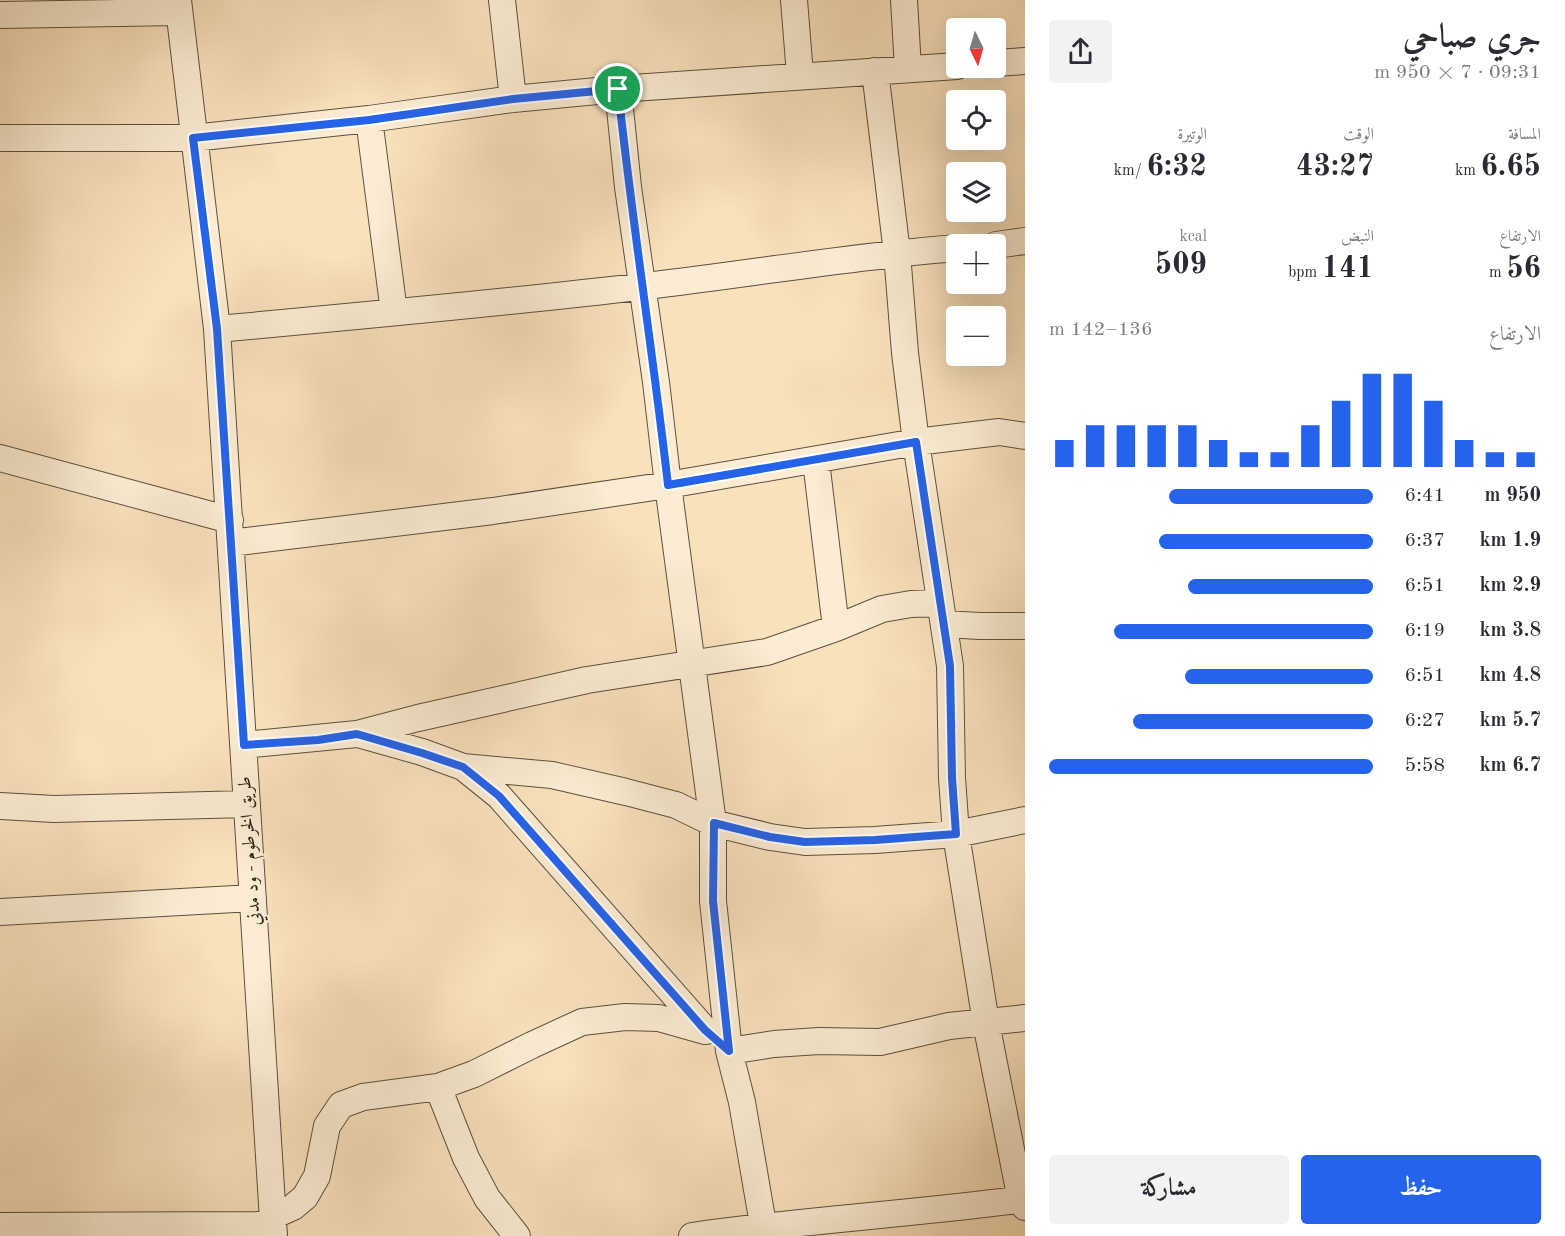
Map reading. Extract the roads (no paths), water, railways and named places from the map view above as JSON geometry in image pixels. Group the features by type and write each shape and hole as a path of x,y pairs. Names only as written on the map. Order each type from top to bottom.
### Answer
{"street":[{"path":"502,0 513,99"},
{"path":"794,0 800,75"},
{"path":"904,0 908,69"},
{"path":"0,15 178,6"},
{"name":"طريق الخرطوم - ود مدني","path":"178,6 217,329 273,1226"},
{"path":"1006,62 1025,61"},
{"path":"0,138 193,138 369,120 513,99 618,89 946,67"},
{"path":"692,1236 764,1231 880,1216 1024,1202 986,1023 956,834 952,778 950,666 916,442 905,353 897,253 875,71"},
{"path":"618,89 642,287 714,823 713,901 729,1051 744,1112 764,1231"},
{"path":"369,120 394,312"},
{"path":"1006,244 1025,242"},
{"path":"217,329 642,287 897,253 946,249"},
{"path":"0,458 231,532 493,510 668,485 916,442 999,432 1025,436"},
{"path":"816,461 836,628"},
{"path":"244,745 318,740 357,734 587,680 767,652 882,609 911,604 980,626 1025,626"},
{"path":"357,734 463,767 552,775 676,805 714,823 770,837 805,842 956,834 1025,820"},
{"path":"463,767 499,796 705,1030 729,1051"},
{"path":"0,806 54,809 247,804"},
{"path":"0,912 253,898"},
{"path":"0,1226 273,1226 305,1197 317,1176 327,1126 340,1105 363,1097 438,1088 474,1074 582,1022 625,1017 659,1018 705,1030"},
{"path":"729,1051 807,1042 880,1042 927,1030 1025,1018"},
{"path":"438,1088 466,1158 487,1198 517,1236"}]}
